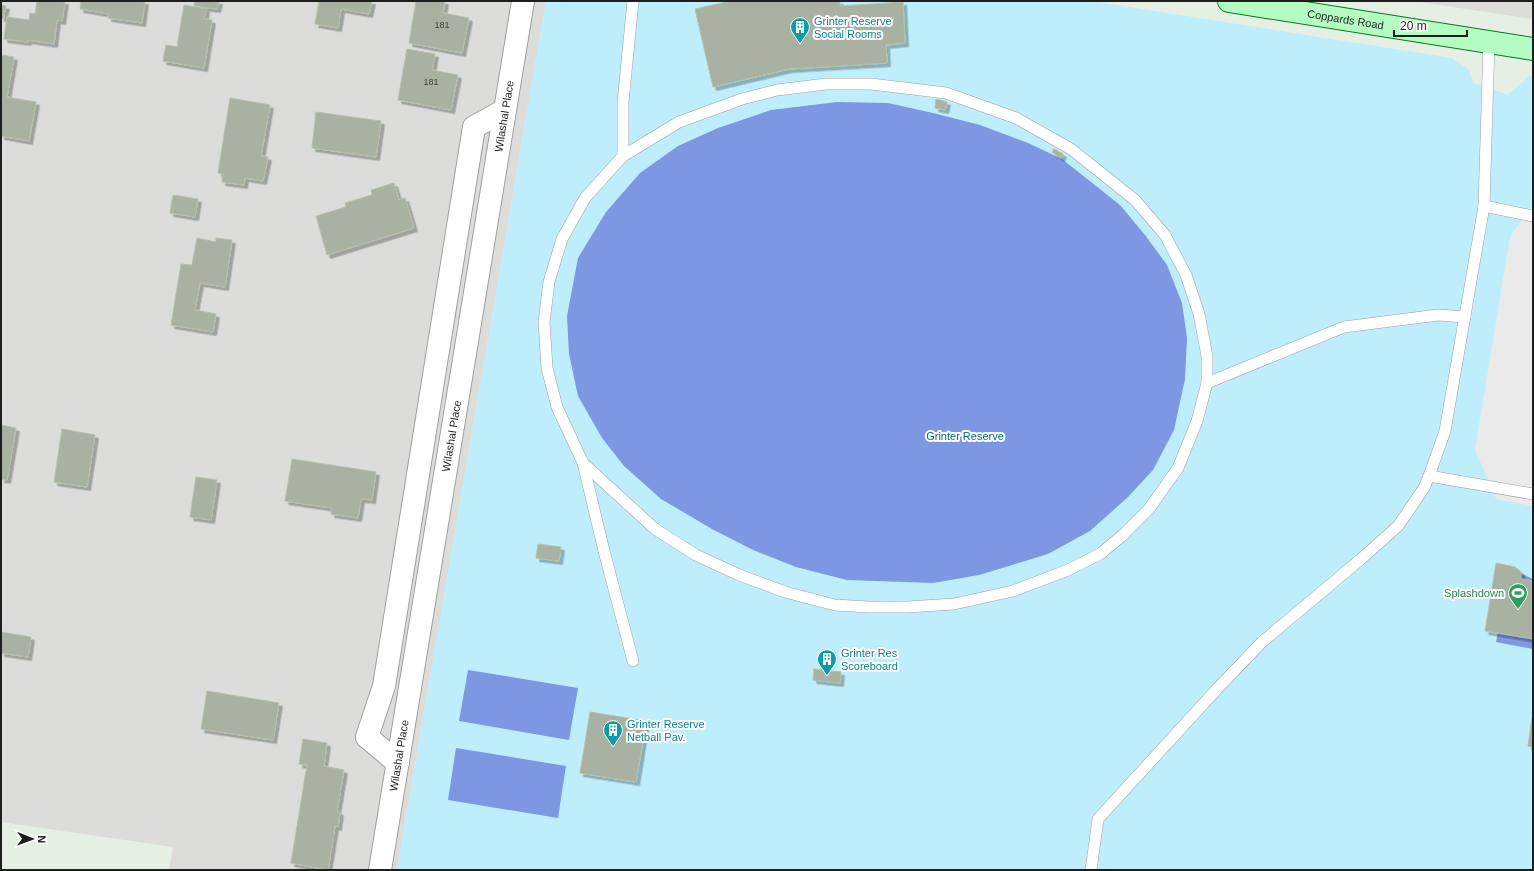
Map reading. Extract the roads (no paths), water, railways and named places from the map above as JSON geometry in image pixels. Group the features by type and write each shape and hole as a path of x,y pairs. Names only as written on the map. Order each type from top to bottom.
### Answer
{"street":[{"name":"Wilashal Place","path":"380,870 523,1"},
{"name":"Coppards Road","path":"1229,1 1533,49"},
{"path":"398,763 367,737 384,686 474,127 505,110"}],"lane":[{"path":"623,156 623,102 633,1"},
{"path":"1091,870 1098,819 1262,642 1398,526 1424,488 1445,430 1484,206 1489,42"},
{"path":"583,463 655,529 696,555 737,574 785,592 835,605 908,608 954,604 1013,591 1068,570 1100,554 1123,535 1150,509 1178,468 1197,421 1207,383 1207,356 1199,314 1186,275 1165,235 1135,200 1124,190 1071,149 1016,118 946,92 871,84 826,84 777,90 742,99 679,122 623,156 585,198 562,239 548,288 544,322 547,368 559,413 583,463 633,662"},
{"path":"1484,206 1533,216"},
{"path":"1207,383 1344,327 1438,315 1465,317"},
{"path":"1429,476 1533,494"}],"place":[{"name":"Grinter Reserve Social Rooms","path":"800,44"},
{"name":"Splashdown","path":"1518,610"},
{"name":"Grinter Res Scoreboard","path":"827,676"},
{"name":"Grinter Reserve Netball Pav.","path":"613,747"}],"park label":[{"name":"Grinter Reserve","path":"965,436"}]}
